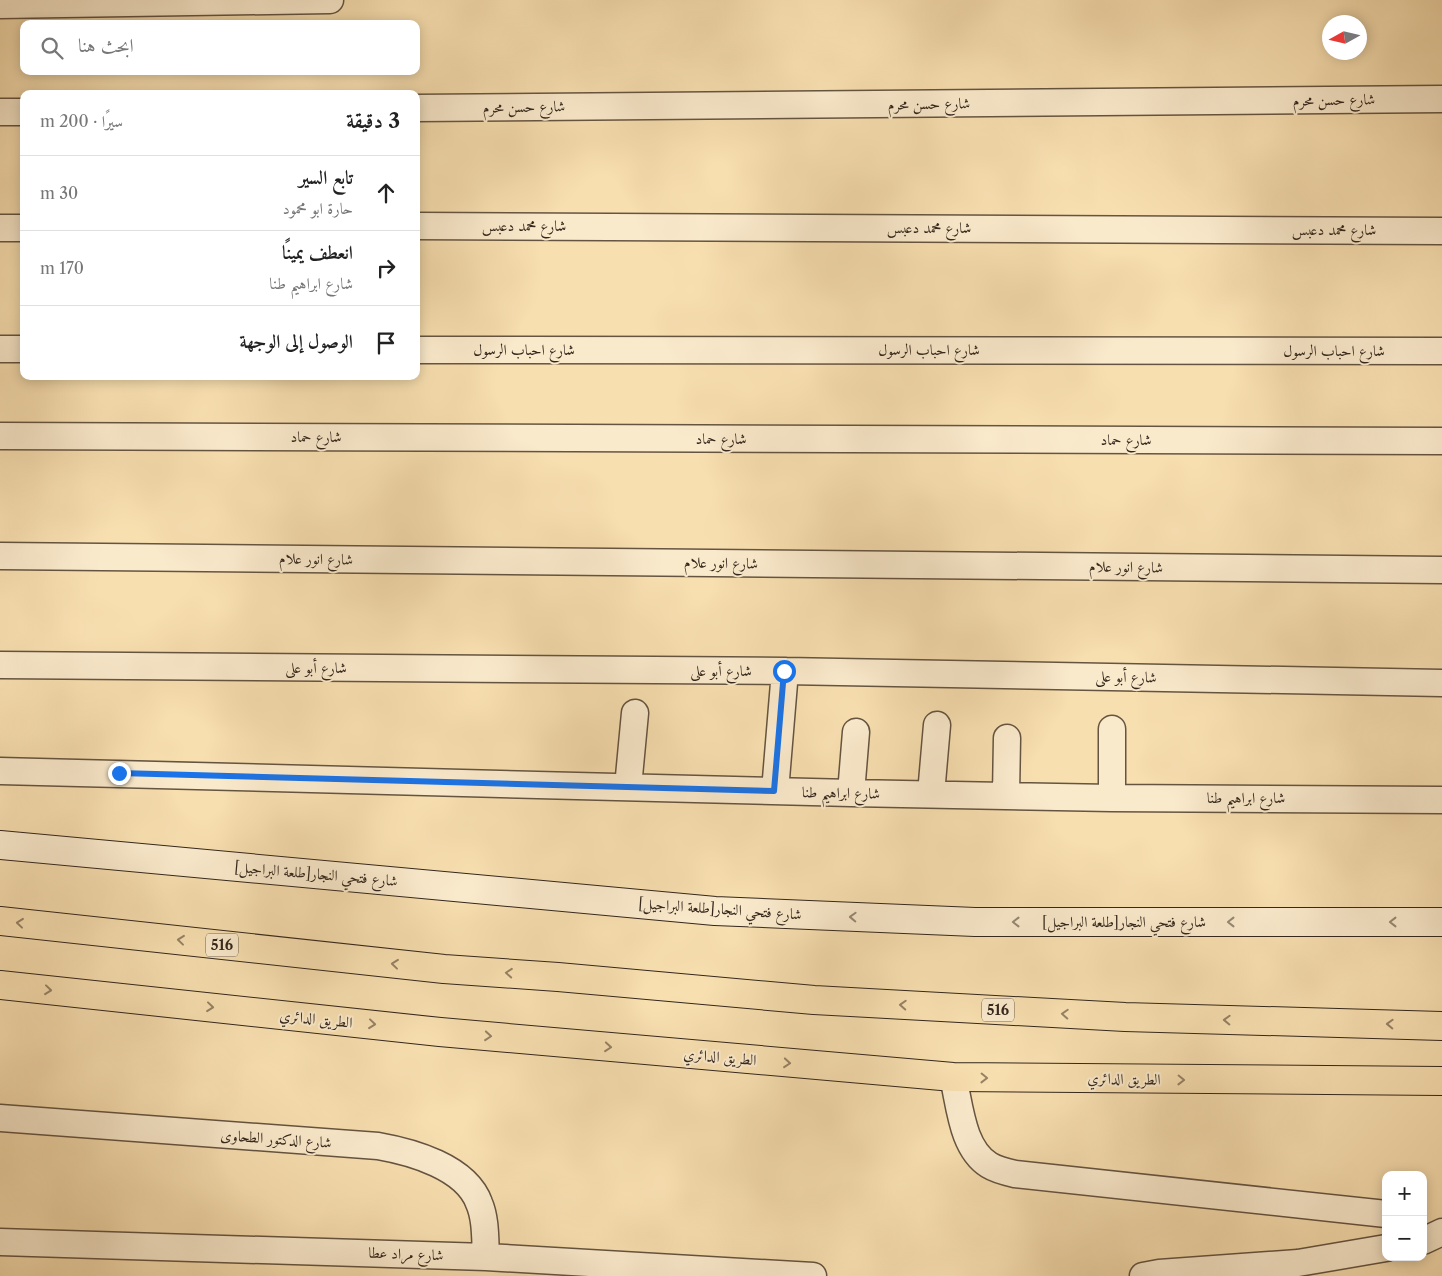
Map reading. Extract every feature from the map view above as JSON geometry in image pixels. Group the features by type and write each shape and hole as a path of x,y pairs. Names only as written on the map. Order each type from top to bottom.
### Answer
{"highway":[{"name":"516","path":"0,921 444,969 558,977 814,1000 1125,1017 1440,1026"},
{"name":"الطريق الدائري","path":"0,985 440,1032 953,1077 1442,1081"}],"street":[{"path":"0,5 330,0"},
{"name":"شارع حسن محرم","path":"420,108 1442,99"},
{"path":"0,112 20,112"},
{"name":"شارع محمد دعبس","path":"420,226 1442,230"},
{"path":"0,228 20,228"},
{"path":"0,349 20,349"},
{"name":"شارع احباب الرسول","path":"420,350 1442,351"},
{"name":"شارع حماد","path":"0,436 1442,441"},
{"name":"شارع انور علام","path":"0,556 1442,570"},
{"name":"شارع أبو على","path":"0,665 784,671 1442,683"},
{"path":"774,791 784,671"},
{"path":"628,787 635,713"},
{"path":"931,794 937,725"},
{"path":"1112,729 1112,798"},
{"path":"851,793 856,732"},
{"path":"1006,795 1007,738"},
{"name":"شارع ابراهيم طنا","path":"0,770 851,793 1112,798 1442,800"},
{"name":"شارع فتحي النجار[طلعة البراجيل]","path":"0,845 715,911 975,922 1442,922"},
{"path":"953,1077 965,1131 970,1144 978,1156 989,1165 1002,1171 1382,1214"},
{"name":"شارع الدكتور الطحاوى","path":"0,1118 378,1146 398,1150 437,1164 470,1186 479,1202 483,1217 486,1257"},
{"path":"1427,1218 1442,1220"},
{"path":"1427,1238 1442,1232"},
{"name":"شارع مراد عطا","path":"0,1242 486,1257 812,1276"},
{"path":"1143,1276 1158,1273 1298,1263 1382,1249"}],"route":[{"path":"119,773 774,791 784,671"}]}
